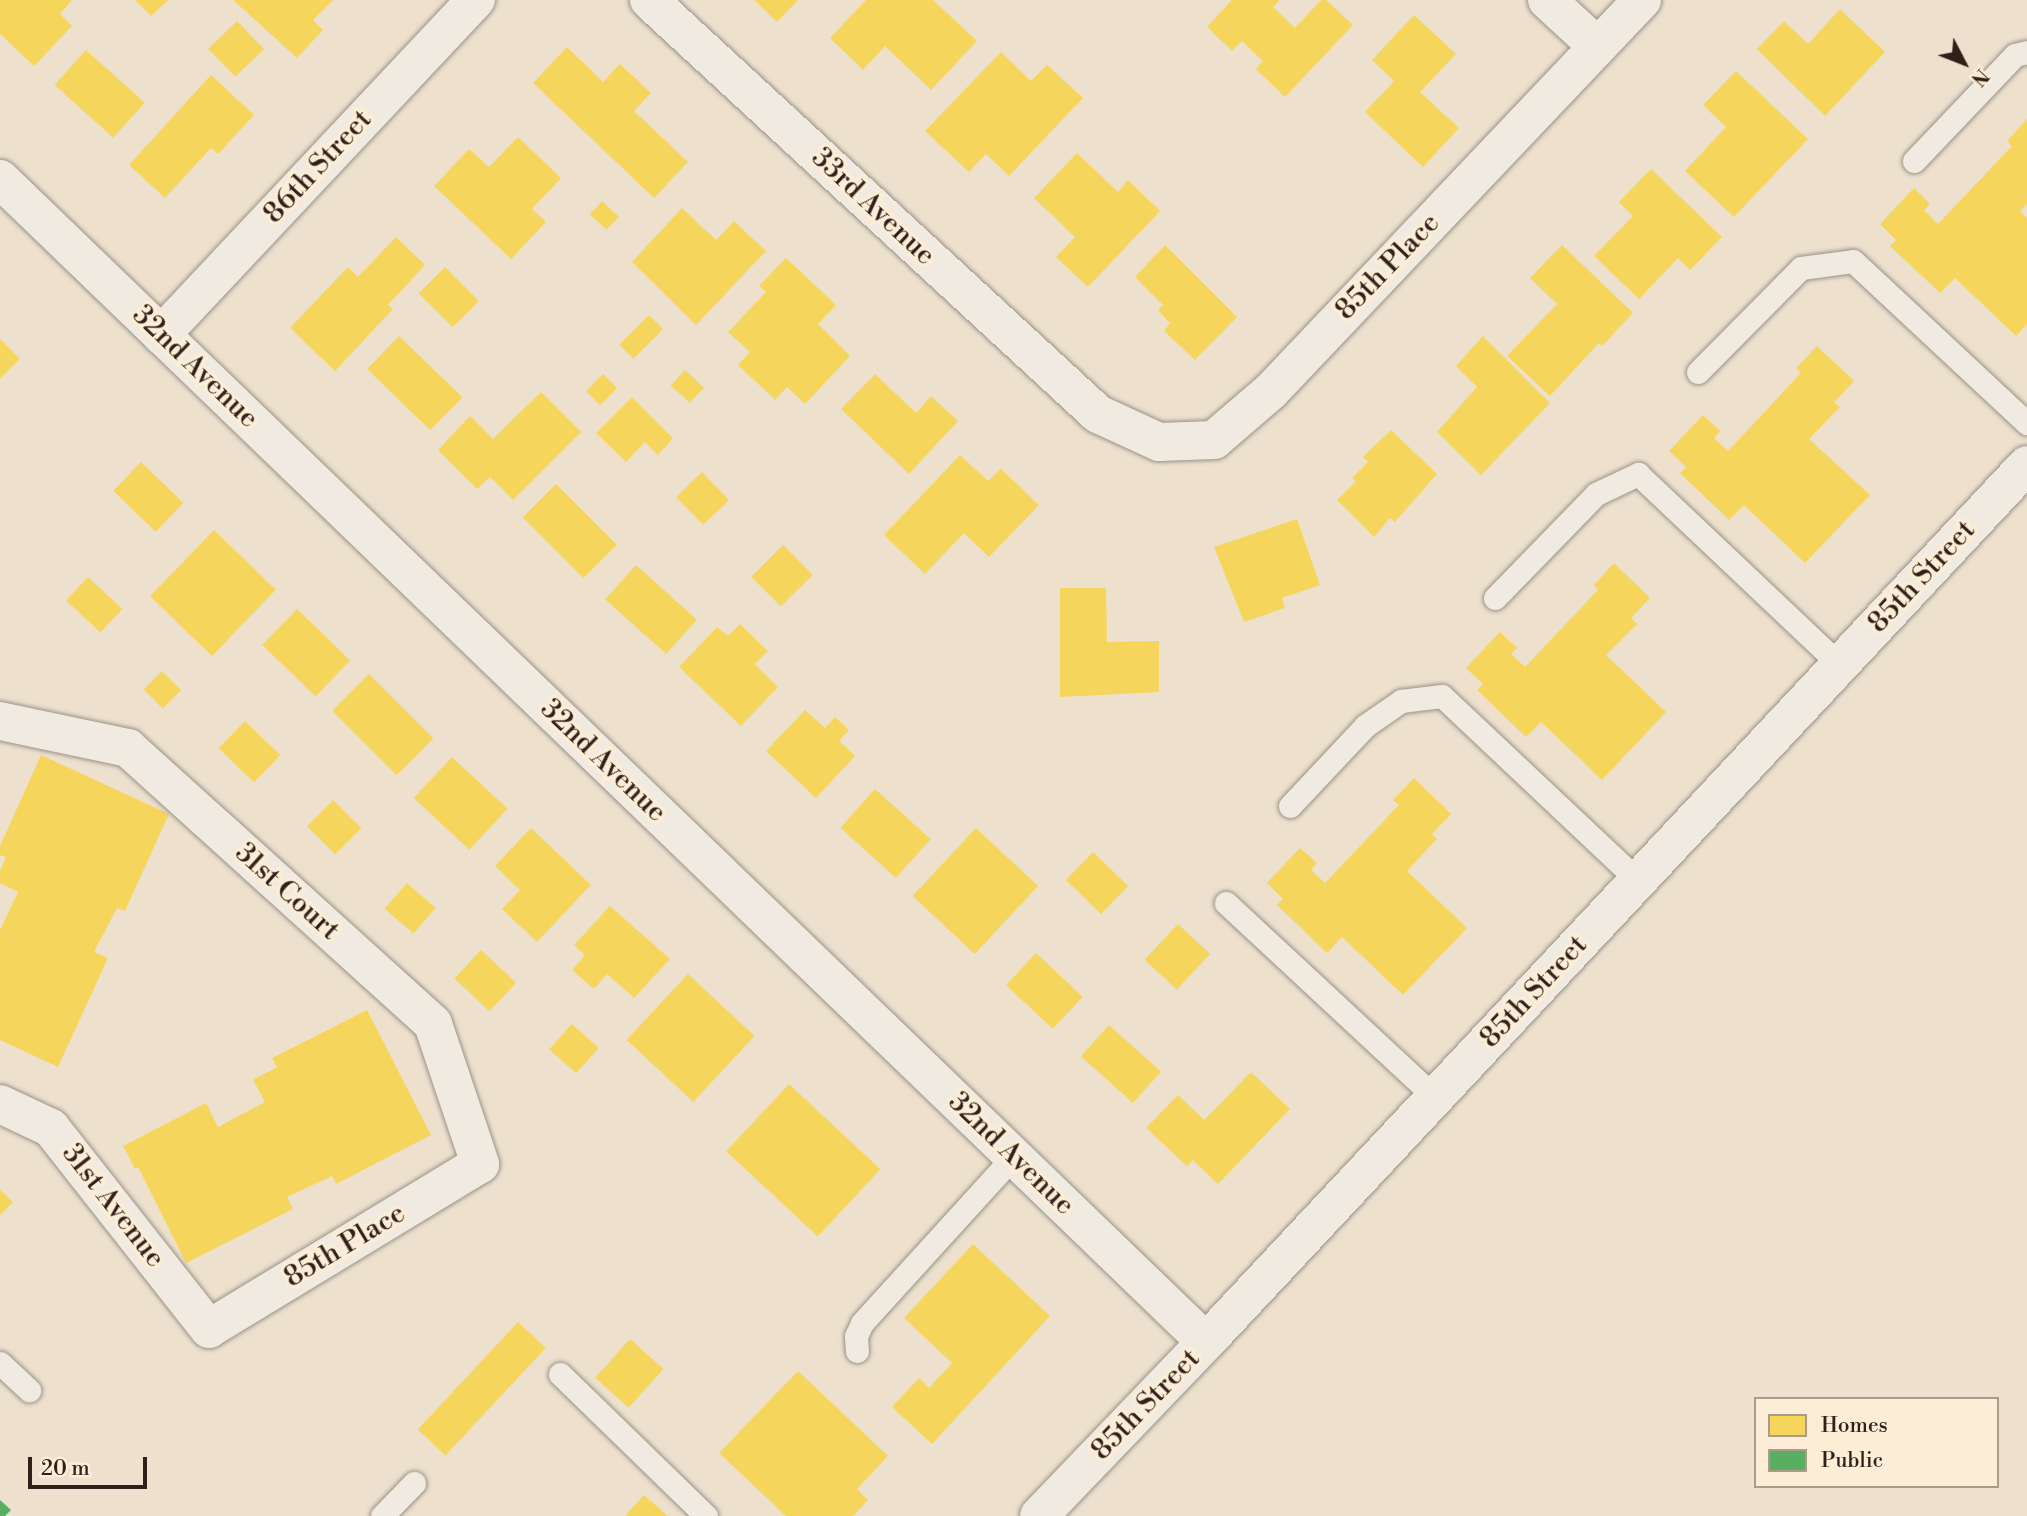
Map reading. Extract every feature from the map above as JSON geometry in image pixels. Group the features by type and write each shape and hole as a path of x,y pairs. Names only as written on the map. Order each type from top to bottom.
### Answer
{"street":[{"name":"86th Street","path":"161,335 476,0"},
{"name":"33rd Avenue","path":"649,0 1098,414"},
{"path":"1547,0 1597,46"},
{"name":"85th Place","path":"1098,414 1160,442 1214,440 1270,391 1642,0"},
{"name":"32nd Avenue","path":"0,179 1206,1342"},
{"name":"85th Street","path":"1039,1516 1206,1342 2027,465"},
{"name":"31st Court","path":"0,721 128,748 433,1024 480,1164"},
{"name":"31st Avenue","path":"0,1104 51,1128 209,1329"},
{"name":"85th Place","path":"209,1329 480,1164"}],"lane":[{"path":"1914,161 2015,55 2027,52"},
{"path":"1699,372 1801,268 1853,261 2027,423"},
{"path":"1495,598 1596,494 1637,474 1840,665"},
{"path":"1290,806 1365,726 1401,701 1442,696 1638,881"},
{"path":"1226,903 1435,1097"},
{"path":"857,1351 856,1336 862,1323 1014,1156"},
{"path":"0,1363 29,1390"},
{"path":"560,1374 706,1516"},
{"path":"382,1516 414,1483"}],"building: Homes":[{"path":"0,0 72,0 60,14 72,26 34,66 0,34"},
{"path":"135,0 168,0 151,16"},
{"path":"233,0 333,0 313,20 323,30 297,58"},
{"path":"754,0 798,0 777,22"},
{"path":"866,0 933,0 977,41 931,90 885,46 863,70 830,38"},
{"path":"1232,0 1280,0 1273,7 1295,28 1321,0 1326,0 1353,25 1285,97 1256,69 1263,61 1242,41 1232,51 1207,27"},
{"path":"1840,9 1885,52 1825,116 1757,49 1784,21 1808,44"},
{"path":"1414,15 1456,54 1420,92 1459,128 1423,167 1365,112 1394,81 1372,60"},
{"path":"237,21 264,49 235,77 208,49"},
{"path":"567,47 603,82 620,64 651,93 634,111 688,162 654,198 533,83"},
{"path":"86,50 145,103 113,138 55,85"},
{"path":"1001,52 1031,81 1047,65 1083,98 1009,176 986,154 969,172 925,131"},
{"path":"1736,71 1808,139 1734,217 1685,171 1726,127 1703,105"},
{"path":"211,75 254,115 218,154 211,148 165,198 129,165"},
{"path":"2027,119 2027,204 2020,211 2027,218 2027,324 2016,336 1955,278 1940,293 1890,246 1896,240 1880,224 1914,188 1930,204 1924,210 1938,224 2012,146 2007,141"},
{"path":"518,137 561,178 532,209 546,222 511,259 434,186 469,149 489,167"},
{"path":"1077,153 1118,192 1128,180 1160,211 1088,287 1056,257 1075,237 1034,198"},
{"path":"1651,169 1722,237 1690,270 1678,258 1639,299 1594,256 1633,216 1619,202"},
{"path":"602,201 619,217 607,230 590,214"},
{"path":"682,208 716,240 734,221 766,251 696,325 632,262"},
{"path":"396,237 425,265 388,305 393,309 335,371 290,328 348,267 358,277"},
{"path":"1165,245 1237,317 1195,360 1164,331 1170,323 1158,310 1163,305 1135,277"},
{"path":"1562,245 1633,313 1602,346 1599,343 1550,396 1507,356 1557,304 1530,278"},
{"path":"786,258 836,305 818,324 850,356 805,404 787,387 775,400 738,365 750,352 728,332 766,292 759,286"},
{"path":"445,267 479,301 453,327 419,293"},
{"path":"649,315 663,329 633,359 619,345"},
{"path":"399,336 462,397 430,430 367,369"},
{"path":"1483,336 1550,403 1481,475 1437,432 1477,387 1456,366"},
{"path":"0,339 20,359 0,379"},
{"path":"1817,346 1854,381 1834,402 1840,407 1809,439 1870,495 1805,563 1744,505 1729,520 1680,473 1686,467 1669,451 1703,415 1720,431 1714,438 1728,451 1801,373 1796,368"},
{"path":"685,370 704,388 690,403 671,385"},
{"path":"603,374 617,388 600,405 586,391"},
{"path":"875,374 916,413 931,396 958,421 909,474 841,409"},
{"path":"541,392 581,432 513,500 490,477 477,489 438,450 470,416 493,439"},
{"path":"632,397 673,438 658,455 645,442 626,462 596,433"},
{"path":"1391,430 1437,474 1395,522 1390,518 1374,537 1337,500 1356,481 1352,478 1368,462 1363,457"},
{"path":"960,455 988,481 1001,469 1039,505 989,557 964,533 925,574 884,535"},
{"path":"141,462 183,503 156,532 113,491"},
{"path":"702,472 729,500 703,525 676,497"},
{"path":"556,484 617,545 584,578 523,517"},
{"path":"1297,519 1320,585 1282,598 1285,608 1244,622 1214,547"},
{"path":"214,530 276,590 212,656 150,596"},
{"path":"783,545 813,575 781,607 751,577"},
{"path":"1614,563 1650,598 1631,618 1637,624 1606,655 1666,712 1602,780 1541,722 1526,737 1477,690 1483,684 1466,668 1500,632 1517,648 1511,654 1525,667 1598,590 1594,585"},
{"path":"636,565 697,620 666,654 605,599"},
{"path":"88,577 122,609 101,632 66,600"},
{"path":"1060,588 1106,588 1107,642 1159,641 1159,692 1060,697"},
{"path":"297,609 350,660 315,696 262,645"},
{"path":"740,624 768,651 755,664 778,687 741,726 679,667 717,627 728,636"},
{"path":"162,671 181,690 163,708 144,689"},
{"path":"369,674 433,738 397,775 332,711"},
{"path":"805,710 825,728 835,717 849,730 839,741 855,756 816,798 766,751"},
{"path":"245,721 280,755 254,782 219,748"},
{"path":"41,755 169,814 125,911 117,908 94,952 108,958 58,1067 0,1040 0,930 18,892 0,883 0,871 6,857 0,855 0,846"},
{"path":"452,757 508,809 469,850 414,798"},
{"path":"1414,778 1451,814 1432,834 1437,839 1407,871 1467,928 1403,995 1342,937 1327,953 1277,905 1283,899 1267,883 1300,848 1317,863 1311,870 1325,883 1399,805 1393,800"},
{"path":"875,789 931,839 896,878 840,828"},
{"path":"333,800 361,828 335,854 307,826"},
{"path":"531,828 591,885 537,942 502,909 520,890 495,866"},
{"path":"976,828 1038,886 975,954 913,896"},
{"path":"1093,852 1128,886 1101,914 1066,880"},
{"path":"407,883 436,908 413,934 385,909"},
{"path":"610,906 670,959 634,998 607,974 594,989 572,970 585,955 574,945"},
{"path":"1178,924 1210,954 1177,990 1145,960"},
{"path":"481,950 516,983 490,1011 454,979"},
{"path":"1036,953 1083,997 1053,1029 1006,985"},
{"path":"688,974 755,1036 693,1102 627,1040"},
{"path":"367,1010 431,1135 336,1184 332,1176 287,1197 293,1209 186,1263 138,1167 135,1169 123,1146 206,1103 218,1127 265,1102 253,1080 277,1067 272,1058"},
{"path":"572,1024 599,1048 576,1073 549,1049"},
{"path":"1109,1025 1161,1072 1133,1103 1081,1056"},
{"path":"1251,1072 1290,1109 1218,1184 1193,1160 1187,1166 1146,1128 1178,1095 1204,1120"},
{"path":"789,1084 880,1169 818,1237 726,1151"},
{"path":"0,1190 13,1202 0,1215"},
{"path":"973,1244 1050,1316 932,1444 892,1407 919,1378 929,1388 952,1363 904,1318"},
{"path":"518,1322 546,1348 446,1455 418,1430"},
{"path":"630,1339 663,1369 629,1408 595,1378"},
{"path":"798,1371 888,1456 857,1489 868,1500 853,1516 786,1516 719,1453"},
{"path":"644,1495 668,1516 625,1516"}],"building: Public":[{"path":"0,1500 11,1510 5,1516 0,1516"}]}
